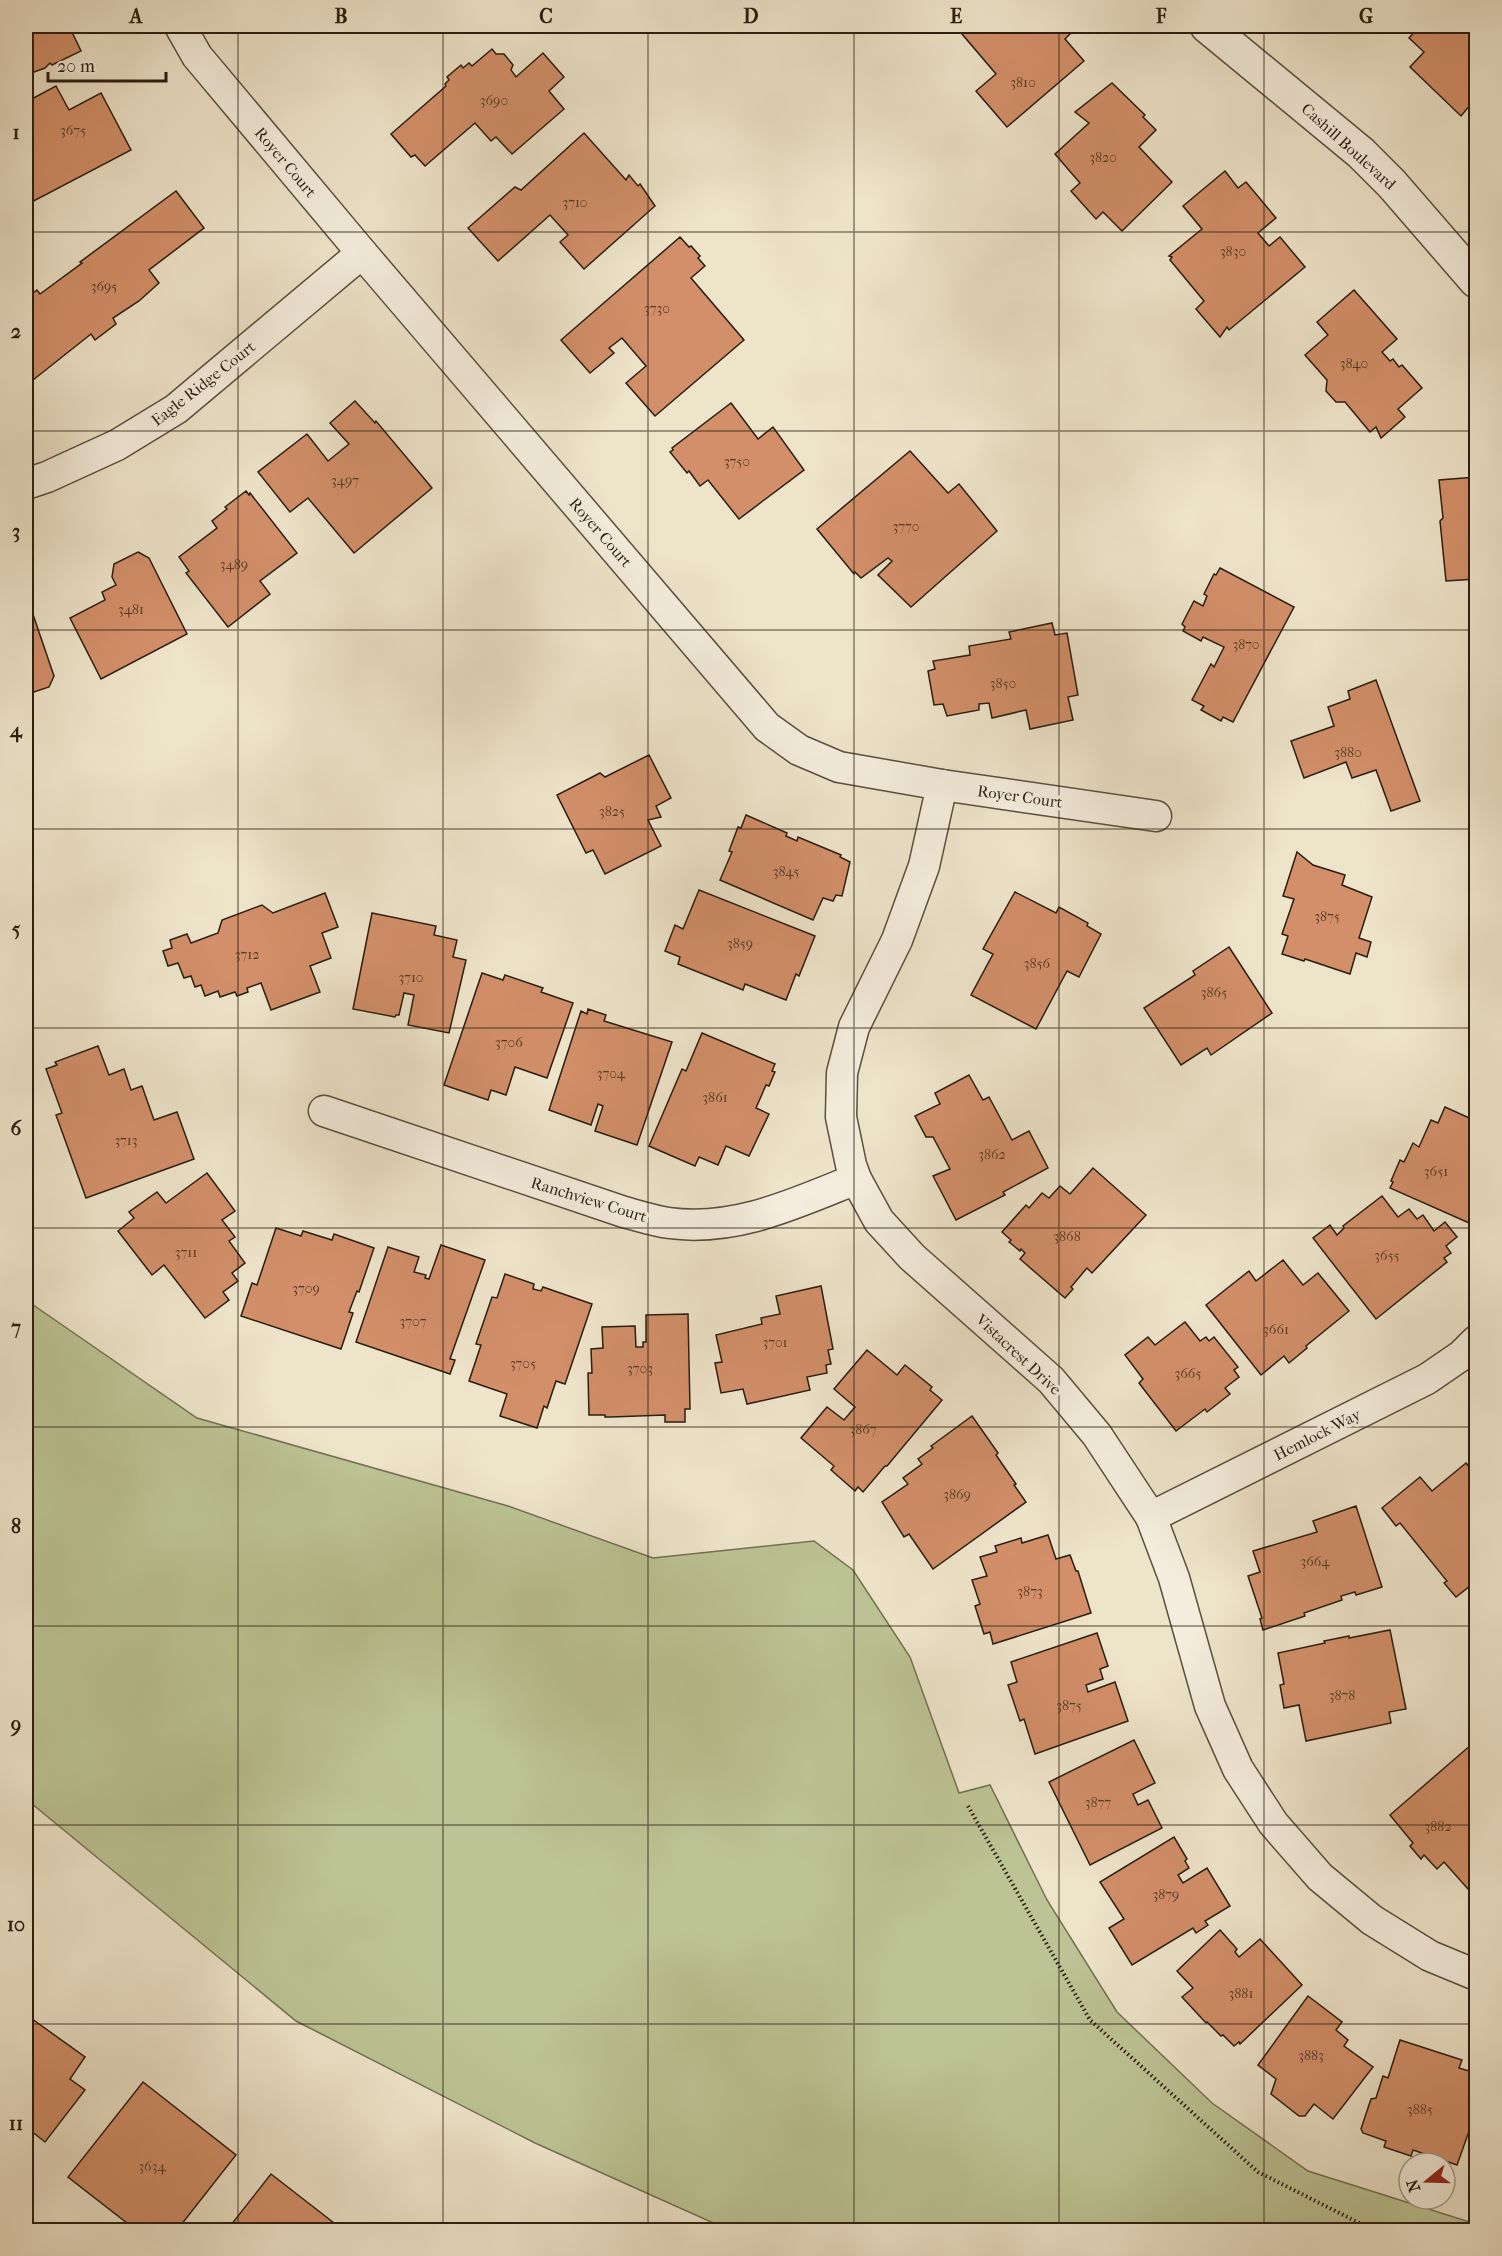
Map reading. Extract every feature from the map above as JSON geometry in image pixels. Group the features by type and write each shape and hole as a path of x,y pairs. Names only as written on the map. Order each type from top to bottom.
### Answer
{"street":[{"name":"Royer Court","path":"180,26 197,56 767,727 799,750 839,767 942,785 1156,816"},
{"name":"Cashill Boulevard","path":"1207,26 1361,153 1392,184 1476,281"},
{"name":"Eagle Ridge Court","path":"26,484 117,446 176,409 362,253"},
{"name":"Vistacrest Drive","path":"942,785 924,866 897,940 854,1027 842,1073 841,1117 856,1179 879,1221 912,1257 1051,1380 1097,1435 1151,1517 1174,1578 1210,1706 1238,1769 1273,1823 1320,1877 1372,1920 1430,1956 1476,1975"},
{"name":"Ranchview Court","path":"324,1111 624,1212 670,1223 717,1224 764,1215 856,1179"},
{"name":"Hemlock Way","path":"1151,1517 1427,1379 1476,1341"}],"path":[{"path":"968,1806 1090,2020 1258,2172 1372,2230"}],"green space":[{"path":"26,1300 197,1418 508,1506 653,1558 814,1541 853,1570 910,1657 959,1793 990,1785 1047,1900 1117,2012 1212,2103 1308,2171 1397,2199 1397,2211 1435,2211 1476,2224 1476,2230 729,2230 535,2143 296,2021 26,1799"}],"building":[{"path":"26,26 69,26 81,51 26,75"},
{"path":"972,26 1064,26 1070,34 1065,39 1084,61 1007,127 976,91 996,74 962,34"},
{"path":"1420,26 1476,26 1476,98 1461,116 1410,67 1424,52 1409,38"},
{"path":"492,49 496,54 504,54 513,65 511,70 516,77 543,53 564,77 549,91 564,109 512,154 496,137 491,141 475,123 425,166 415,155 411,157 391,134 446,86 449,80 447,77 461,65 463,68 469,63 472,66"},
{"path":"1112,83 1145,115 1143,117 1156,130 1139,147 1172,182 1122,231 1103,212 1096,219 1071,191 1080,183 1055,154 1089,123 1075,112"},
{"path":"56,86 69,110 101,93 131,150 26,205 26,102"},
{"path":"584,133 626,180 629,175 638,186 640,184 655,206 584,269 560,242 568,235 550,215 498,261 468,228 515,187 521,190"},
{"path":"1225,171 1238,188 1246,182 1276,218 1258,233 1269,246 1280,237 1305,267 1229,330 1227,327 1220,337 1196,309 1204,301 1169,256 1202,229 1183,206"},
{"path":"176,191 204,228 149,270 159,283 139,301 113,318 116,324 95,340 91,334 28,384 26,381 26,298 37,290 40,294"},
{"path":"680,237 700,256 698,258 705,266 691,278 744,340 655,416 626,383 646,366 622,338 609,348 614,353 590,373 561,340"},
{"path":"1354,290 1397,339 1382,352 1390,361 1393,359 1399,367 1402,365 1422,388 1398,409 1405,417 1381,438 1376,427 1370,432 1345,402 1336,402 1326,391 1327,380 1305,355 1328,335 1317,322"},
{"path":"355,401 375,423 376,421 432,488 354,553 308,498 290,512 258,472 307,434 328,461 349,444 330,423"},
{"path":"731,403 758,439 773,427 804,470 739,519 708,480 700,486 670,452 672,448"},
{"path":"910,451 948,493 959,484 997,531 911,607 878,575 892,561 888,558 861,578 855,572 854,574 817,529"},
{"path":"1476,477 1476,579 1446,581 1440,521 1443,518 1439,480"},
{"path":"246,491 249,495 250,493 297,553 260,581 270,594 228,627 186,573 189,571 179,557 217,528 212,521 227,509 225,507"},
{"path":"138,552 149,558 187,634 101,679 70,618 105,600 102,592 116,585 112,577 114,564"},
{"path":"1220,568 1294,607 1233,722 1223,717 1221,721 1201,710 1204,706 1192,700 1211,664 1214,667 1224,647 1203,637 1201,641 1183,631 1185,627 1182,624 1194,601 1203,606 1207,596 1204,594 1214,574 1216,575"},
{"path":"26,594 54,676 49,687 34,692 26,690"},
{"path":"1052,623 1055,635 1067,633 1078,695 1068,697 1073,720 1030,729 1026,710 992,718 989,703 979,704 979,710 947,716 943,704 934,705 928,671 935,669 933,661 970,655 969,646 1011,639 1009,632"},
{"path":"1376,680 1420,801 1391,811 1376,770 1352,778 1346,762 1304,778 1291,741 1334,726 1328,707 1350,699 1348,691"},
{"path":"649,755 671,798 656,806 661,817 648,820 661,846 605,874 593,850 586,853 557,795 600,773 605,777"},
{"path":"746,815 787,833 786,836 797,841 798,837 841,855 840,857 850,862 842,896 836,895 833,901 823,898 813,920 720,880 732,852 729,851 738,827 741,828"},
{"path":"1297,852 1313,865 1345,875 1342,885 1372,897 1359,938 1371,942 1367,957 1356,953 1350,974 1282,954 1288,936 1282,934 1294,899 1283,896"},
{"path":"699,890 815,936 799,976 796,974 786,1000 745,984 743,990 678,964 680,957 665,951 675,925 683,929"},
{"path":"1015,892 1056,913 1059,907 1088,923 1087,926 1101,934 1079,977 1067,971 1036,1029 971,995 993,954 983,949"},
{"path":"325,893 338,927 322,933 331,958 310,966 320,992 271,1010 261,983 247,988 248,992 237,996 235,992 220,997 218,991 205,996 201,985 195,987 191,976 184,978 178,963 168,966 163,951 172,948 170,940 187,934 191,943 218,933 222,920 262,905 273,913"},
{"path":"372,913 436,926 434,935 457,940 453,957 466,960 449,1033 408,1025 414,995 404,993 399,1015 395,1017 353,1009"},
{"path":"1229,947 1272,1013 1211,1055 1207,1048 1181,1065 1144,1008 1195,975 1193,971"},
{"path":"482,973 503,980 505,975 543,988 541,992 573,1003 547,1078 515,1067 506,1095 491,1090 488,1100 444,1085"},
{"path":"588,1009 606,1015 604,1021 672,1042 637,1145 595,1131 603,1106 598,1104 591,1125 549,1110 581,1011 587,1014"},
{"path":"702,1033 775,1064 772,1071 775,1072 769,1086 766,1085 756,1108 769,1114 749,1156 726,1146 718,1165 699,1157 695,1166 649,1146 682,1069 686,1071"},
{"path":"98,1046 109,1075 124,1069 131,1090 142,1086 154,1120 177,1112 194,1159 86,1198 56,1115 62,1113 46,1069 57,1065 55,1062"},
{"path":"969,1075 983,1100 989,1097 1012,1140 1029,1131 1048,1168 1003,1192 1005,1195 956,1220 933,1176 950,1169 933,1137 926,1137 915,1116 940,1104 935,1093"},
{"path":"1445,1107 1476,1121 1476,1226 1390,1188 1400,1160 1404,1162 1413,1143 1419,1147 1431,1120 1438,1123"},
{"path":"1093,1168 1146,1215 1092,1273 1087,1268 1065,1298 1020,1259 1025,1253 1009,1242 1011,1240 1002,1232 1026,1205 1029,1208 1042,1193 1049,1198 1060,1186 1070,1194"},
{"path":"207,1173 235,1211 222,1220 235,1237 229,1241 245,1263 232,1273 238,1281 223,1292 229,1300 205,1318 164,1265 152,1275 118,1231 134,1218 129,1212 157,1192 166,1203"},
{"path":"1382,1196 1398,1217 1409,1209 1417,1219 1423,1215 1434,1231 1445,1222 1457,1237 1446,1246 1451,1253 1444,1258 1447,1262 1376,1319 1313,1238 1330,1225 1337,1235 1344,1228 1343,1226"},
{"path":"276,1228 301,1236 303,1231 332,1240 334,1234 374,1248 359,1292 357,1291 349,1312 353,1313 341,1349 241,1316 252,1283 257,1285"},
{"path":"441,1245 485,1260 450,1359 455,1360 450,1374 356,1342 388,1247 419,1257 414,1272 426,1275 425,1278 429,1279"},
{"path":"1283,1260 1303,1285 1318,1273 1349,1311 1289,1363 1284,1356 1261,1375 1206,1305 1249,1271 1256,1281"},
{"path":"505,1274 534,1284 533,1289 541,1291 543,1287 592,1304 565,1384 556,1381 537,1428 500,1416 507,1394 469,1381 481,1345 476,1344 492,1297 497,1298"},
{"path":"821,1286 833,1349 828,1350 831,1364 826,1365 827,1373 807,1377 810,1390 747,1404 743,1389 721,1393 715,1363 722,1362 716,1335 762,1324 761,1318 780,1314 776,1296"},
{"path":"688,1314 690,1409 685,1409 685,1422 665,1422 665,1415 605,1417 605,1415 589,1415 588,1373 592,1373 591,1349 603,1348 602,1327 635,1326 636,1347 643,1347 643,1342 646,1342 646,1315"},
{"path":"1185,1322 1200,1341 1206,1337 1209,1341 1214,1337 1238,1367 1234,1370 1239,1377 1225,1388 1230,1394 1207,1412 1205,1409 1176,1431 1139,1383 1143,1379 1125,1355 1148,1337 1155,1345"},
{"path":"867,1350 897,1375 905,1365 932,1387 930,1390 942,1400 863,1492 858,1487 855,1491 831,1470 834,1466 801,1438 827,1407 844,1420 855,1407 834,1389"},
{"path":"972,1416 998,1453 996,1455 1026,1502 933,1569 909,1534 904,1537 882,1502 908,1484 903,1478 922,1464 918,1459 933,1448 931,1446"},
{"path":"1466,1463 1476,1476 1476,1568 1469,1574 1475,1582 1456,1597 1444,1583 1447,1581 1400,1523 1396,1526 1382,1508 1420,1477 1432,1491"},
{"path":"1356,1506 1382,1587 1356,1595 1355,1592 1341,1596 1342,1600 1304,1613 1305,1616 1263,1630 1260,1619 1262,1618 1248,1576 1260,1572 1253,1551 1317,1532 1313,1521"},
{"path":"1048,1535 1056,1559 1070,1555 1078,1571 1091,1613 993,1644 990,1632 984,1634 975,1606 980,1604 972,1580 987,1576 980,1557 997,1552 995,1546 1021,1538 1022,1543"},
{"path":"1390,1630 1406,1709 1389,1712 1391,1723 1306,1741 1299,1705 1284,1708 1280,1685 1284,1684 1278,1653 1325,1643 1324,1641"},
{"path":"1097,1633 1108,1666 1100,1669 1103,1679 1086,1685 1088,1692 1115,1682 1128,1721 1035,1754 1024,1719 1020,1721 1008,1685 1017,1682 1011,1662"},
{"path":"1134,1740 1155,1783 1133,1794 1138,1805 1148,1800 1162,1828 1090,1865 1049,1782"},
{"path":"1472,1744 1476,1750 1476,1882 1468,1889 1444,1862 1437,1869 1424,1855 1421,1859 1410,1846 1413,1843 1390,1815"},
{"path":"1174,1837 1187,1859 1185,1861 1189,1868 1178,1875 1183,1883 1207,1868 1230,1906 1205,1921 1208,1925 1196,1933 1193,1928 1132,1965 1109,1928 1124,1919 1100,1882"},
{"path":"1220,1930 1237,1949 1235,1952 1239,1957 1260,1939 1302,1985 1240,2044 1239,2042 1234,2046 1206,2023 1182,1997 1193,1988 1177,1971"},
{"path":"1308,1996 1342,2022 1336,2030 1348,2040 1344,2046 1373,2067 1333,2119 1314,2104 1305,2116 1299,2116 1271,2094 1276,2079 1258,2065"},
{"path":"28,2016 85,2057 70,2079 85,2090 45,2142 26,2127 26,2019"},
{"path":"1400,2040 1462,2060 1459,2068 1476,2073 1476,2098 1470,2119 1473,2120 1457,2165 1457,2151 1397,2151 1384,2147 1386,2141 1363,2133 1361,2129 1371,2099 1376,2098 1383,2076 1388,2078"},
{"path":"143,2082 236,2155 177,2230 136,2230 68,2177"},
{"path":"1476,2155 1476,2175 1471,2173"},
{"path":"271,2174 343,2230 227,2230"}]}
